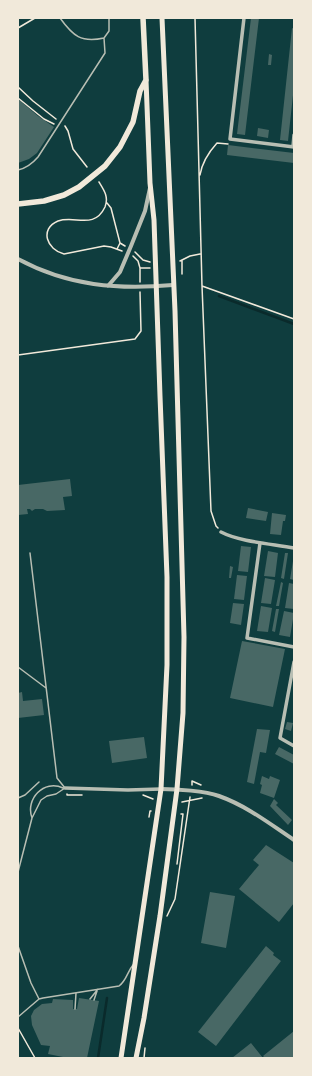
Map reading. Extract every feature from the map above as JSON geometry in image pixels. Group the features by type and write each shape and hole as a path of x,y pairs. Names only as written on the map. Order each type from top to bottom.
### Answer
{"highway":[{"path":"18,204 44,201 64,194 87,182 105,166 120,147 129,130 136,110 140,91 146,80 143,18"}],"main road":[{"path":"136,1058 144,1018 160,916 177,789 182,713 184,637 174,286 162,18"},
{"path":"121,1058 161,788 167,665 167,577 154,220 150,184 146,80"}],"street":[{"path":"244,18 230,139 293,147 294,135"},
{"path":"108,286 120,272 128,254 145,211 150,184"},
{"path":"18,259 71,280 108,286 140,288 174,286"},
{"path":"221,532 227,535 294,548"},
{"path":"260,542 247,638 294,647"},
{"path":"294,662 280,738 294,746"},
{"path":"65,788 128,790 161,788 218,795 241,805 294,840"}],"lane":[{"path":"60,18 68,29 80,38 90,40 104,38"},
{"path":"18,170 25,169 38,157 105,53 104,38 109,31 110,18"},
{"path":"30,553 57,778 65,788"},
{"path":"18,667 46,688"},
{"path":"18,798 25,795 39,782"},
{"path":"32,818 30,805 33,797 38,792 51,786 65,788"},
{"path":"18,872 32,818 41,800 56,794 65,788"},
{"path":"18,946 31,983 39,999"},
{"path":"18,1017 39,999 51,995 76,993 119,986 124,983 128,970 134,964"},
{"path":"90,1000 98,989"},
{"path":"94,1000 98,989"},
{"path":"74,1009 76,993"}],"path":[{"path":"18,28 35,18"},
{"path":"195,18 202,286 211,511 216,526 221,532"},
{"path":"18,87 56,119"},
{"path":"18,98 53,125"},
{"path":"64,126 68,131 73,149 87,167"},
{"path":"199,179 202,165 208,154 217,143 230,144 230,139"},
{"path":"99,182 105,190 107,202 111,208 120,243 117,249"},
{"path":"107,202 99,215 94,219 87,221 67,219 53,224 49,229 47,236 48,242 52,249 58,253 64,254 104,246 111,247 128,254"},
{"path":"182,274 182,261 190,256 201,254"},
{"path":"18,355 136,339 141,331 140,268"},
{"path":"202,286 294,318"},
{"path":"166,917 175,899 192,780"},
{"path":"65,788 67,795 88,795"},
{"path":"142,794 159,801"},
{"path":"175,803 190,801"},
{"path":"18,1028 35,1058"},
{"path":"144,1058 146,1043"}],"building":[{"path":"251,18 259,18 245,135 237,134"},
{"path":"292,28 294,29 294,86 288,141 280,140"},
{"path":"269,54 272,55 271,65 268,65"},
{"path":"18,99 54,127 37,153 29,159 18,163"},
{"path":"258,128 269,130 268,138 257,136"},
{"path":"228,145 294,153 294,163 227,155"},
{"path":"70,479 72,496 63,497 65,510 47,511 43,509 35,509 32,511 27,509 28,514 18,515 18,485"},
{"path":"248,508 268,512 266,521 246,518"},
{"path":"272,513 286,515 285,521 283,521 281,535 270,534"},
{"path":"241,546 251,547 248,572 238,571"},
{"path":"268,551 278,553 275,577 264,576"},
{"path":"285,553 288,553 284,579 281,578"},
{"path":"294,561 294,580 290,579"},
{"path":"230,566 233,567 231,578 229,578"},
{"path":"237,575 247,576 244,600 234,599"},
{"path":"265,578 275,580 271,604 261,603"},
{"path":"281,582 283,583 279,606 276,606"},
{"path":"289,583 294,584 294,609 285,608"},
{"path":"233,603 244,604 241,625 230,623"},
{"path":"261,606 272,608 268,632 257,631"},
{"path":"276,609 279,609 275,632 272,631"},
{"path":"284,611 294,613 290,637 279,635"},
{"path":"242,641 285,649 273,707 230,698"},
{"path":"22,692 23,701 42,699 44,715 18,718 18,693"},
{"path":"287,722 293,723 291,731 285,729"},
{"path":"257,729 270,730 266,753 260,752 254,784 247,782"},
{"path":"144,737 147,758 112,763 109,741"},
{"path":"279,747 294,755 294,764 275,754"},
{"path":"262,776 269,779 270,776 280,780 274,798 260,793"},
{"path":"274,799 278,803 276,805 292,820 288,825 270,806"},
{"path":"266,845 294,863 294,903 279,922 239,889 259,865 253,860"},
{"path":"210,892 235,896 226,948 201,943"},
{"path":"266,946 274,953 273,955 281,961 216,1046 198,1032"},
{"path":"79,998 99,1001 87,1058 63,1058 48,1054 50,1046 41,1045 32,1025 31,1016 34,1010 42,1004 52,1003 53,999 73,1000 73,1009 77,1009"},
{"path":"294,1031 294,1058 265,1058 263,1056"},
{"path":"251,1043 263,1058 232,1058"}],"waterway":[{"path":"219,296 294,324"},
{"path":"98,1058 107,998"}]}
